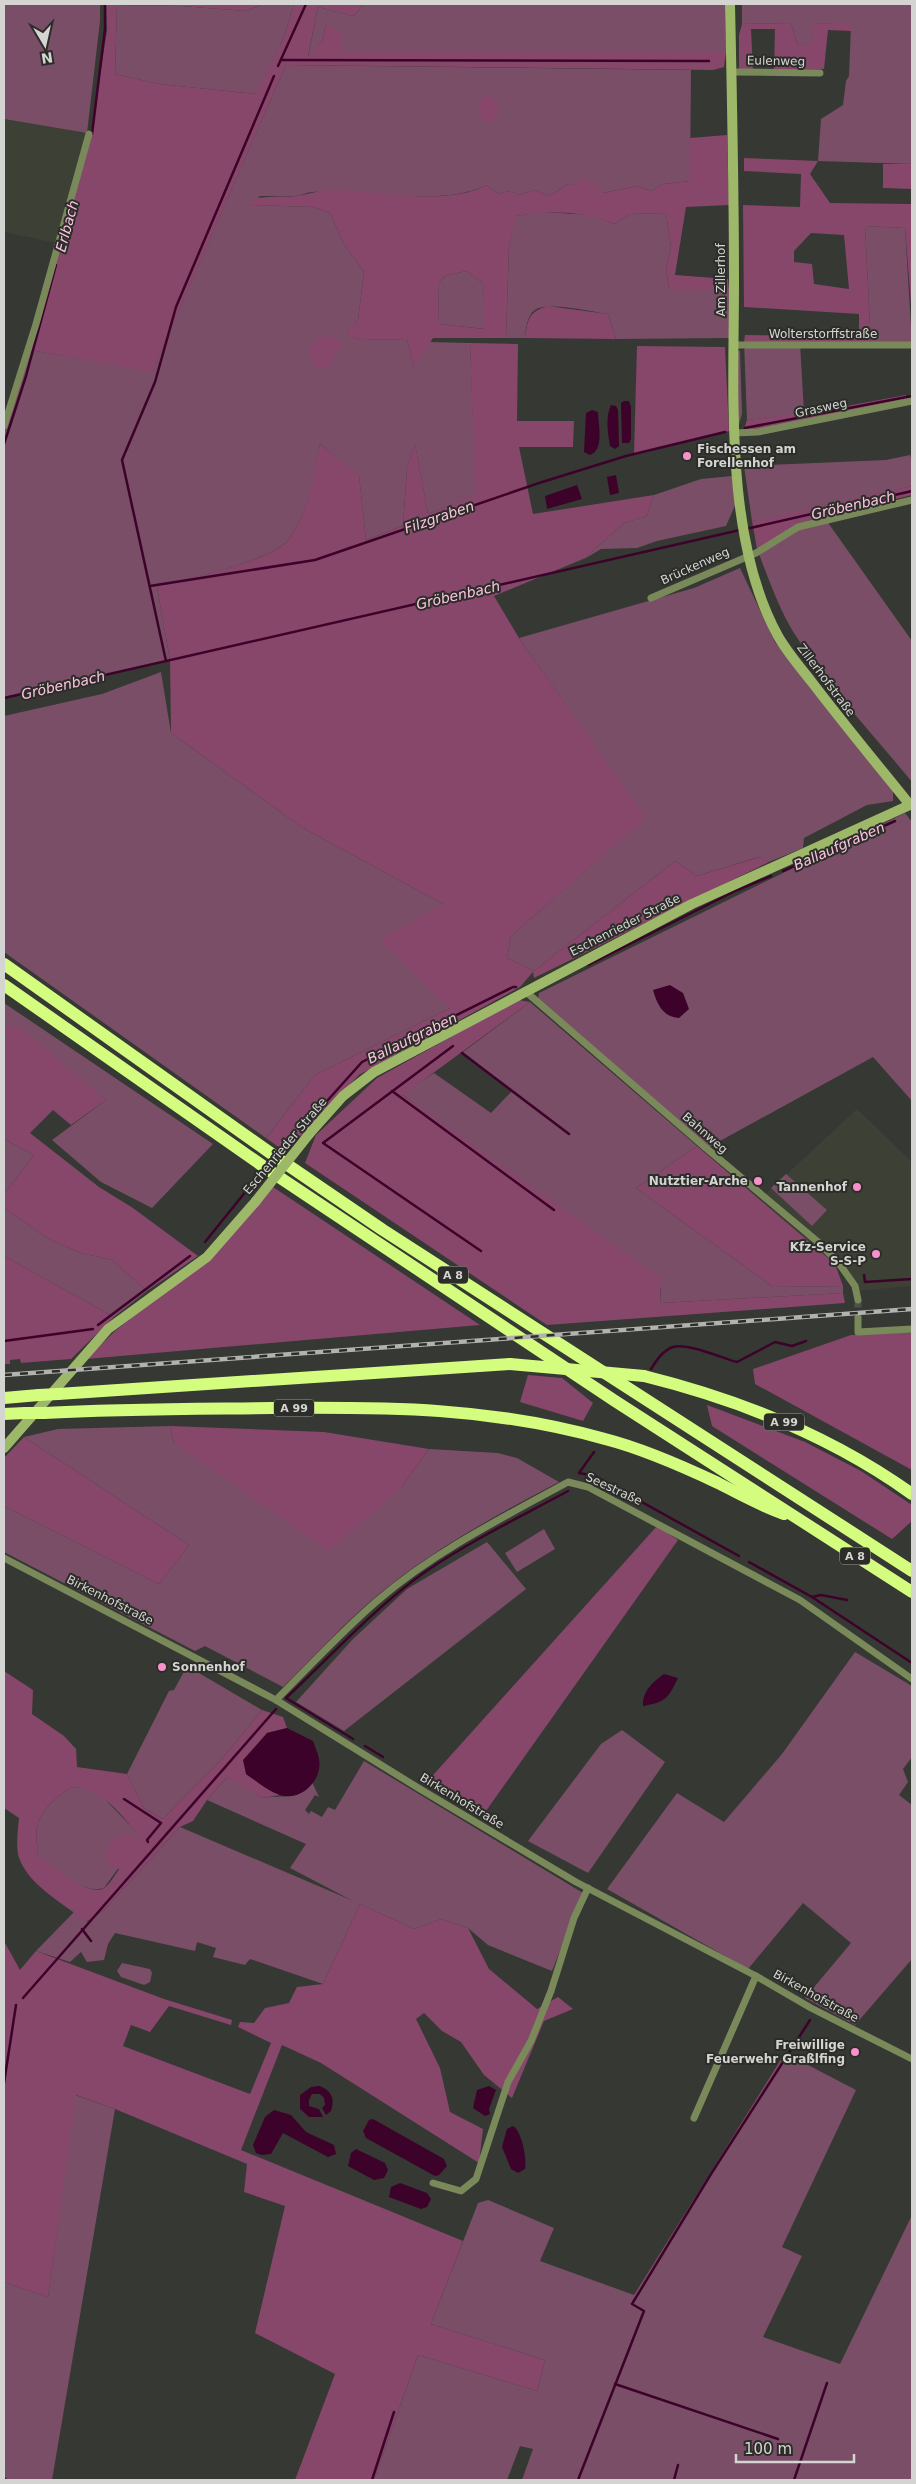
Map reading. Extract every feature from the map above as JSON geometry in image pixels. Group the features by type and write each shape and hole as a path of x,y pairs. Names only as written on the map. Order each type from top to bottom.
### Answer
{"highway":[{"name":"A 8","path":"4,964 276,1158 383,1230 912,1571"},
{"name":"A 8","path":"4,985 270,1171 615,1401 769,1498 798,1520 912,1592"},
{"name":"A 99","path":"4,1398 510,1364 576,1368 644,1376 696,1389 746,1406 794,1426 876,1469 912,1494"},
{"name":"A 99","path":"4,1414 143,1408 371,1407 474,1412 544,1424 606,1439 665,1460 720,1484 762,1506 798,1520"}],"street":[{"name":"Am Zillerhof","path":"730,4 734,433 736,474 749,555"},
{"name":"Eulenweg","path":"732,72 820,73"},
{"path":"4,426 39,315 89,134"},
{"name":"Wolterstorffstraße","path":"734,345 912,345"},
{"name":"Grasweg","path":"734,433 758,432 912,401"},
{"name":"Brückenweg","path":"651,598 749,555 798,527 912,500"},
{"name":"Zillerhofstraße","path":"749,555 761,598 778,637 836,714 911,804"},
{"name":"Eschenrieder Straße","path":"4,1448 108,1329 207,1257 343,1096 374,1072 692,904 911,804"},
{"name":"Bahnweg","path":"526,991 713,1155 818,1242 838,1262 855,1286 858,1300"},
{"path":"858,1318 858,1332 912,1328"},
{"name":"Seestraße","path":"276,1700 377,1601 420,1568 465,1538 568,1482 596,1491 800,1600 912,1678"},
{"name":"Birkenhofstraße","path":"4,1558 276,1700 420,1789 588,1888 756,1976 811,2008 912,2059"},
{"path":"433,2182 461,2190 476,2179 508,2082 531,2041 551,1990 574,1918 588,1888"},
{"path":"694,2118 756,1976"}],"shaded area":[{"path":"4,4 100,4 100,21 87,133 4,119"},
{"path":"106,4 264,4 246,11 181,6 117,5 115,74 159,84 256,94 284,37 294,4 364,4 354,16 318,7 308,56 323,39 326,24 343,35 342,51 726,52 724,67 713,70 286,65 152,372 31,350 91,134 107,30"},
{"path":"264,4 294,4 284,37 257,94 159,84 115,74 117,5 181,6 246,11"},
{"path":"364,4 725,4 726,52 342,51 326,24 323,39 308,57 318,7 354,16"},
{"path":"742,4 912,4 912,164 818,161 821,119 843,105 846,81 849,76 851,25 815,23 812,44 798,45 791,23 742,24"},
{"path":"791,23 798,45 812,43 814,23 851,24 851,31 828,30 824,69 774,70 775,29 751,29 753,71 739,70 739,35 742,24"},
{"path":"286,65 691,70 690,181 663,184 652,191 637,186 603,193 568,184 549,196 535,190 520,195 508,191 499,194 486,185 450,195 405,196 315,192 295,196 260,196 251,205 313,207 330,213 344,244 364,272 358,320 346,334 360,340 407,339 414,367 430,342 470,343 476,495 428,514 415,445 407,468 403,526 366,540 359,476 320,444 306,505 296,528 289,539 280,547 248,562 157,587 170,660 4,698 4,434 31,350 152,371"},
{"path":"483,96 491,97 497,103 498,117 490,123 481,119 478,108"},
{"path":"4,119 91,134 61,244 4,232"},
{"path":"727,135 729,205 686,207 675,275 728,279 729,289 669,289 666,268 671,248 666,213 631,214 614,224 589,216 565,213 516,216 509,246 506,338 433,338 414,368 407,339 360,340 345,334 358,320 364,272 344,244 330,213 313,207 251,205 250,200 296,196 332,190 414,196 453,195 486,185 499,194 508,191 520,195 535,190 549,196 568,184 575,185 584,178 599,187 603,193 637,186 652,191 663,184 690,181 690,138","holes":["466,271 483,283 484,329 439,324 438,284 445,276"]},
{"path":"744,158 818,161 810,174 830,203 912,204 912,317 905,228 865,226 871,345 744,342 745,335 859,336 859,314 744,307 743,205 800,207 801,174 744,171","holes":["811,233 844,235 849,289 814,284 812,264 794,262 794,251"]},
{"path":"883,164 912,164 912,189 883,188"},
{"path":"543,212 592,215 614,224 631,214 666,213 671,248 666,268 669,289 729,289 729,338 616,339 608,314 550,307 532,312 527,322 525,338 506,338 509,246 515,216"},
{"path":"865,226 905,228 912,343 871,345"},
{"path":"466,271 483,283 485,329 439,324 438,284 445,276"},
{"path":"548,306 608,314 616,339 525,338 530,317 536,311"},
{"path":"323,336 336,339 343,344 326,370 314,365 309,352 310,346"},
{"path":"744,342 800,343 804,413 747,420"},
{"path":"470,343 518,344 517,421 574,421 573,447 519,447 533,514 654,495 647,516 624,523 585,558 494,596 519,638 646,818 511,936 507,958 534,971 675,861 697,876 760,857 769,862 534,978 533,972 520,987 359,1075 306,1131 284,1151 266,1138 315,1075 450,1008 380,940 443,904 303,828 171,733 170,660 157,587 248,562 280,547 289,539 296,528 306,505 320,444 359,475 366,540 403,526 407,468 415,444 428,514 475,495"},
{"path":"637,346 725,347 729,431 634,454"},
{"path":"740,350 742,414 738,428 737,353"},
{"path":"906,395 906,399 743,432 747,420 836,408"},
{"path":"629,401 631,407 631,439 629,443 622,443 621,403"},
{"path":"611,405 616,406 618,410 619,446 615,449 610,446 608,431 608,415"},
{"path":"592,410 598,412 600,436 598,448 590,455 584,452 586,413"},
{"path":"910,455 912,461 912,486 790,515 752,521 744,466 886,460"},
{"path":"616,475 619,493 610,495 607,477"},
{"path":"732,476 736,503 726,526 657,541 637,548 601,549 586,558 494,596 585,558 624,523 647,516 654,495 701,479"},
{"path":"577,485 582,499 547,509 545,496"},
{"path":"912,486 912,495 824,517 757,549 752,521"},
{"path":"824,517 912,641 912,782 835,691 807,653 783,613 757,549"},
{"path":"740,568 775,642 893,790 893,801 867,805 804,838 803,848 769,862 759,857 697,876 675,861 534,971 507,958 511,936 645,818 519,638 694,588"},
{"path":"161,672 171,733 303,828 443,904 450,1008 315,1075 266,1138 4,952 4,716 102,694"},
{"path":"905,813 912,822 912,1101 873,1057 709,1147 538,999 539,993"},
{"path":"670,985 683,993 689,1009 679,1018 669,1015 661,1009 653,990"},
{"path":"518,1000 530,1002 403,1095 661,1278 660,1303 843,1293 845,1303 547,1325 305,1163 316,1135 377,1078"},
{"path":"530,1002 697,1146 636,1188 773,1287 843,1286 843,1293 660,1303 661,1289 402,1094 434,1073 491,1113 512,1091 463,1052"},
{"path":"4,1003 213,1144 152,1208 101,1182 52,1140 106,1100 9,1025 4,1025"},
{"path":"4,1025 21,1028 106,1100 71,1125 53,1110 30,1133 99,1187 133,1208 198,1256 147,1291 112,1260 81,1253 49,1239 4,1208 4,1194 34,1155 4,1139"},
{"path":"857,1109 912,1162 912,1286 855,1291 835,1264 760,1199"},
{"path":"4,1139 34,1155 4,1194"},
{"path":"697,1146 835,1264 843,1286 773,1287 636,1188"},
{"path":"786,1174 827,1210 812,1226 771,1188"},
{"path":"270,1185 480,1325 86,1359 115,1331 207,1257"},
{"path":"4,1208 49,1239 81,1253 112,1260 147,1291 114,1317 4,1256"},
{"path":"4,1256 114,1317 71,1359 21,1363 20,1359 10,1360 10,1364 4,1364"},
{"path":"912,1332 912,1470 755,1384 753,1369 851,1335"},
{"path":"528,1375 562,1378 593,1403 583,1421 520,1402"},
{"path":"707,1405 805,1442 861,1471 912,1505 912,1521 892,1539 712,1426"},
{"path":"170,1426 174,1443 400,1489 429,1449 498,1453 517,1458 559,1482 512,1507 421,1562 354,1616 283,1687 205,1646 195,1651 4,1552 4,1506 159,1584 189,1545 24,1437 58,1429"},
{"path":"170,1426 324,1432 429,1449 400,1489 329,1551 174,1443"},
{"path":"24,1437 189,1545 159,1584 4,1506 4,1458"},
{"path":"657,1526 678,1540 481,1818 425,1784"},
{"path":"544,1529 555,1549 517,1572 505,1553"},
{"path":"487,1542 526,1589 344,1731 296,1702 353,1639 407,1589"},
{"path":"855,1652 912,1686 912,1757 903,1769 908,1782 899,1795 912,1805 912,1959 855,2025 805,1998 851,1943 803,1903 748,1969 607,1889 677,1793 724,1822 782,1754"},
{"path":"187,1666 262,1710 221,1760 163,1819 144,1808 127,1774 169,1691 174,1690"},
{"path":"4,1671 33,1690 32,1714 64,1736 76,1749 77,1767 127,1774 144,1808 163,1819 221,1760 262,1710 283,1717 287,1728 267,1733 246,1774 280,1795 262,1798 227,1777 207,1800 193,1821 180,1827 104,1910 86,1922 47,1893 29,1875 22,1865 18,1854 19,1818 4,1808","holes":["73,1787 84,1789 103,1798 140,1837 123,1833 108,1846 106,1850 107,1864 119,1869 106,1886 98,1890 81,1885 38,1856 37,1828 46,1809 62,1794"]},
{"path":"664,1674 678,1678 671,1691 661,1701 643,1706 646,1691"},
{"path":"287,1728 313,1741 319,1757 319,1767 314,1782 302,1792 288,1796 271,1791 246,1774 243,1760 267,1733"},
{"path":"622,1730 665,1762 588,1873 528,1841 601,1744"},
{"path":"364,1761 583,1893 552,1971 488,1945 468,1928 441,1919 414,1929 360,1904 323,1984 250,1959 245,1965 213,1957 216,1948 197,1942 195,1951 115,1933 108,1944 104,1960 87,1962 81,1952 70,1962 36,1951 74,1912 87,1922 104,1910 180,1827 351,1900 290,1868 306,1844 207,1800 228,1776 262,1798 295,1795 312,1782 319,1797 315,1795 305,1810 309,1814 311,1811 322,1817 328,1807 335,1810"},
{"path":"73,1787 89,1789 104,1798 141,1837 104,1888 88,1888 79,1884 38,1857 36,1831 42,1815 56,1799"},
{"path":"360,1904 414,1929 441,1919 468,1928 489,1969 537,2009 558,1997 573,2009 544,2021 512,2098 484,2075 461,2042 442,2031 424,2013 416,2019 440,2068 450,2112 483,2129 479,2163 321,2063 282,2045 241,2150 463,2241 431,2324 545,2360 537,2391 418,2355 374,2480 295,2480 335,2374 255,2333 285,2206 244,2192 247,2164 115,2109 76,2095 48,2297 4,2282 4,1941 20,1970 36,1951 164,1999 232,2020 231,2025 169,2006 150,2032 131,2025 123,2046 250,2094 271,2043 238,2027 240,2022 254,2023 265,2008 289,2003 297,1987 323,1984"},
{"path":"122,1963 150,1969 152,1973 150,1982 144,1985 121,1977 117,1971"},
{"path":"785,2053 856,2090 782,2247 802,2256 763,2337 840,2364 912,2215 912,2480 522,2480 533,2449 520,2446 507,2480 374,2480 418,2355 537,2391 545,2360 431,2324 478,2203 488,2200 554,2228 540,2261 634,2295"},
{"path":"319,2086 330,2093 333,2103 331,2111 326,2115 322,2108 325,2105 324,2098 320,2094 312,2094 309,2106 319,2109 323,2117 309,2117 300,2109 300,2095 311,2087"},
{"path":"489,2086 496,2090 489,2109 490,2114 485,2116 473,2108 477,2090"},
{"path":"75,2095 115,2109 52,2480 7,2480 4,2477 4,2282 48,2297"},
{"path":"274,2110 291,2115 306,2132 334,2145 336,2154 328,2157 283,2133 271,2154 262,2155 256,2153 253,2145 265,2117"},
{"path":"373,2119 444,2159 447,2166 439,2175 435,2176 366,2138 363,2131 369,2120"},
{"path":"513,2126 521,2139 525,2159 525,2169 518,2173 511,2169 502,2147 507,2129"},
{"path":"356,2149 385,2163 388,2170 384,2178 374,2180 348,2166 351,2153"},
{"path":"400,2183 427,2193 431,2199 427,2207 421,2209 389,2197 391,2187"}],"waterway":[{"name":"Erlbach","path":"92,134 105,29 105,4"},
{"path":"278,66 306,4"},
{"path":"281,60 709,61"},
{"path":"166,661 122,460 155,382 176,307 274,76"},
{"name":"Erlbach","path":"4,444 26,376 56,265"},
{"path":"745,428 912,396"},
{"name":"Filzgraben","path":"150,586 315,560 539,483 626,456 725,432"},
{"name":"Gröbenbach","path":"746,529 912,491"},
{"name":"Gröbenbach","path":"4,698 740,530"},
{"name":"Ballaufgraben","path":"783,871 895,821"},
{"name":"Ballaufgraben","path":"588,965 735,891 771,876"},
{"name":"Ballaufgraben","path":"301,1130 362,1062 516,987"},
{"path":"453,1046 323,1143 481,1251"},
{"path":"462,1053 569,1134"},
{"path":"392,1091 554,1210"},
{"name":"Ballaufgraben","path":"205,1242 251,1185"},
{"path":"98,1325 190,1256"},
{"path":"864,1275 865,1282 912,1279"},
{"name":"Ballaufgraben","path":"4,1341 93,1329"},
{"path":"651,1369 663,1353 673,1347 679,1346 696,1349 737,1362 775,1342 792,1346 806,1341"},
{"path":"594,1452 579,1473 595,1476 739,1556"},
{"path":"353,1739 286,1698 370,1617 425,1572 477,1540 568,1491"},
{"path":"749,1562 812,1597 821,1595 847,1600"},
{"path":"812,1597 912,1663"},
{"path":"23,1998 276,1709"},
{"path":"365,1746 383,1757"},
{"path":"430,1782 481,1813"},
{"path":"124,1799 161,1823 147,1840 148,1842"},
{"path":"82,1929 91,1941"},
{"path":"4,2083 16,2005"},
{"path":"578,2480 644,2311 632,2304 711,2174 810,2020"},
{"path":"794,2480 827,2383"},
{"path":"615,2384 778,2439"},
{"path":"372,2480 394,2412"},
{"path":"674,2480 678,2465"}],"tunnel":[{"path":"858,1300 858,1318"}],"railway":[{"path":"4,1375 912,1309"}],"place":[{"name":"Fischessen am Forellenhof","path":"687,456"},
{"name":"Nutztier-Arche","path":"758,1181"},
{"name":"Tannenhof","path":"857,1187"},
{"name":"Kfz-Service S-S-P","path":"876,1254"},
{"name":"Sonnenhof","path":"162,1667"},
{"name":"Freiwillige Feuerwehr Graßlfing","path":"855,2052"}]}
